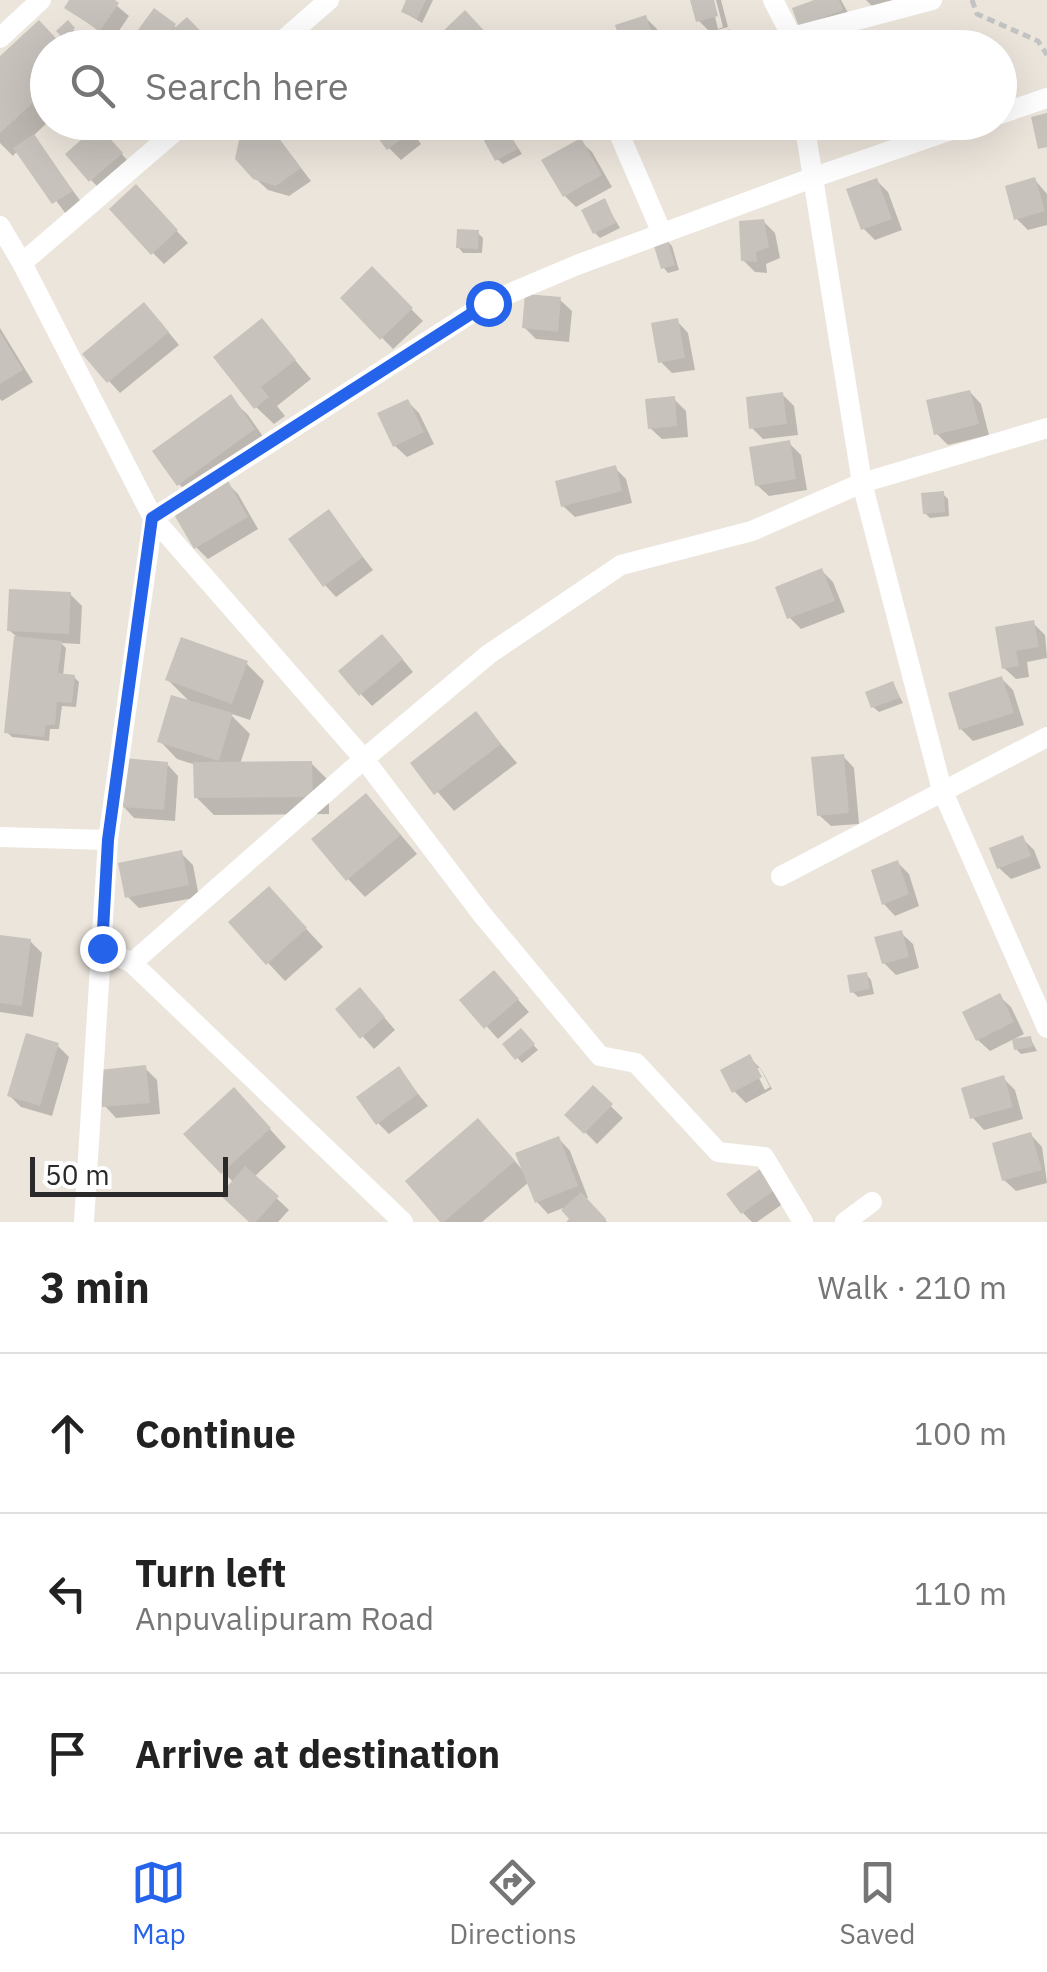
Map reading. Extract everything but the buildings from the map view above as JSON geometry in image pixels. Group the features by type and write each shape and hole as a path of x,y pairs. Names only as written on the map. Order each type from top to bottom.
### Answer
{"street":[{"path":"0,38 41,0"},
{"path":"295,30 329,0"},
{"path":"773,0 787,30"},
{"path":"833,30 932,0"},
{"path":"1017,108 1047,98"},
{"path":"22,263 165,140"},
{"path":"622,140 662,233"},
{"path":"807,140 862,483 942,790 1047,1028"},
{"path":"84,1222 108,840 152,518 488,303 662,233 922,140"},
{"path":"0,226 152,518 364,759 468,898 600,1056 636,1063 718,1152 764,1157 802,1222"},
{"path":"132,963 490,654 621,565 752,531 862,483 1047,428"},
{"path":"780,876 1047,737"},
{"path":"0,837 108,840"},
{"path":"102,948 132,963 403,1222"},
{"path":"844,1222 872,1202"}],"path":[{"path":"972,0 977,14 1013,30"},
{"path":"1017,32 1038,41 1047,55"}],"route":[{"path":"102,948 108,840 152,518 488,303"}]}
